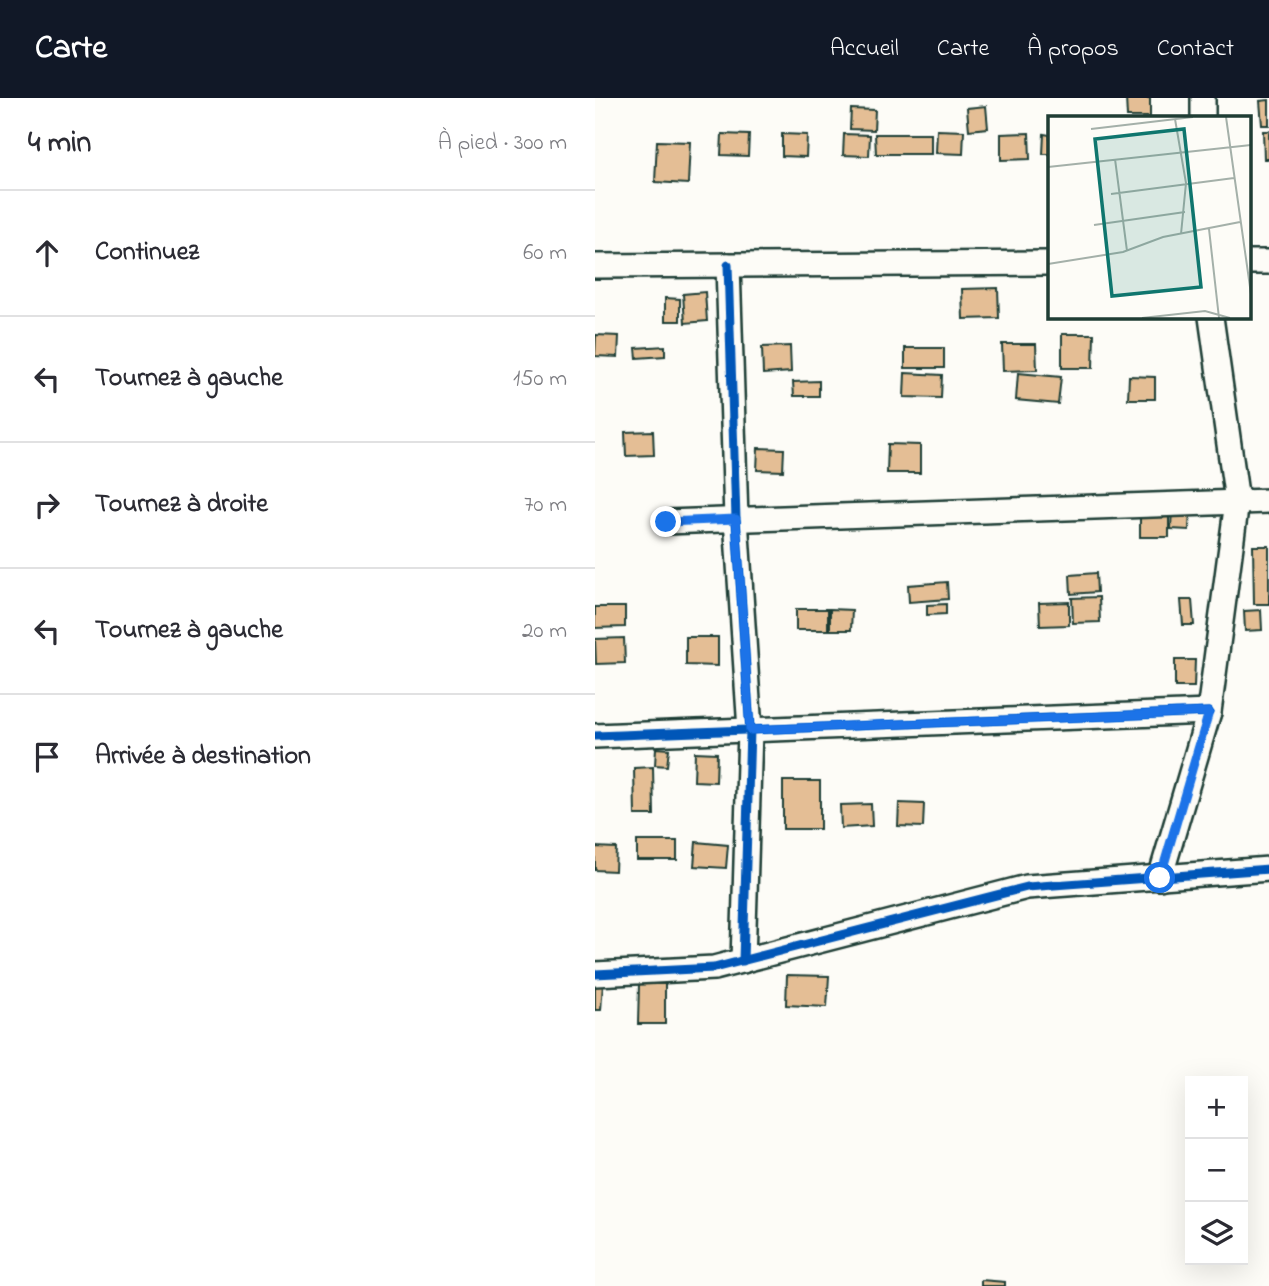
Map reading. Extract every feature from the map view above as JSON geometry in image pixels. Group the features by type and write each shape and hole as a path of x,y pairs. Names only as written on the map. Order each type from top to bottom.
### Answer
{"street":[{"path":"1203,98 1203,116"},
{"path":"1251,262 1269,262"},
{"path":"595,265 1048,263"},
{"path":"728,265 736,519 750,730 743,961"},
{"path":"1160,878 1209,712 1237,501 1211,318"},
{"path":"666,522 1269,501"},
{"path":"595,736 1209,712"},
{"path":"595,974 714,968 1027,887 1269,869"}],"building":[{"path":"1126,98 1150,98 1150,116 1127,116"},
{"path":"1269,100 1269,125 1262,125 1260,101"},
{"path":"986,106 988,128 969,130 967,108"},
{"path":"851,109 875,110 874,130 850,129"},
{"path":"937,130 964,131 963,154 936,153"},
{"path":"1263,131 1269,131 1269,159 1264,159"},
{"path":"1029,133 1030,159 1001,160 1001,134"},
{"path":"722,134 749,135 748,156 721,155"},
{"path":"782,134 807,135 806,157 782,156"},
{"path":"844,134 870,135 869,156 843,155"},
{"path":"875,134 931,134 931,154 876,154"},
{"path":"1044,134 1048,135 1048,154 1043,154"},
{"path":"657,141 690,142 688,184 655,182"},
{"path":"998,288 999,318 963,319 962,289"},
{"path":"705,292 707,321 685,323 683,294"},
{"path":"665,298 680,299 680,321 665,321"},
{"path":"1062,334 1094,334 1093,368 1062,368"},
{"path":"596,335 619,336 618,357 595,356"},
{"path":"1002,344 1036,344 1037,370 1003,371"},
{"path":"665,346 665,356 637,358 636,348"},
{"path":"790,346 791,372 763,374 762,347"},
{"path":"905,348 944,348 944,368 905,368"},
{"path":"905,373 942,375 941,398 904,397"},
{"path":"1018,373 1061,377 1058,404 1016,400"},
{"path":"1129,376 1155,377 1155,399 1128,399"},
{"path":"819,381 819,396 794,396 793,382"},
{"path":"653,431 654,455 626,456 625,432"},
{"path":"888,444 920,445 920,473 887,473"},
{"path":"758,448 784,449 783,471 757,470"},
{"path":"1172,507 1190,508 1189,530 1171,529"},
{"path":"1140,516 1169,516 1169,537 1140,537"},
{"path":"1253,546 1269,546 1269,604 1254,604"},
{"path":"1096,573 1097,592 1071,594 1070,575"},
{"path":"947,582 948,599 909,602 908,585"},
{"path":"1099,597 1100,622 1073,623 1072,598"},
{"path":"1181,600 1192,600 1194,625 1183,625"},
{"path":"1069,602 1069,625 1040,626 1039,603"},
{"path":"946,604 946,614 927,615 927,605"},
{"path":"595,607 625,607 625,627 595,628"},
{"path":"796,609 828,609 828,630 796,630"},
{"path":"830,609 852,610 851,630 830,630"},
{"path":"1261,610 1262,630 1245,631 1244,611"},
{"path":"686,637 718,637 718,666 686,665"},
{"path":"624,638 625,663 596,664 595,639"},
{"path":"1175,660 1195,660 1194,687 1175,687"},
{"path":"656,748 669,749 667,766 655,765"},
{"path":"695,752 717,753 716,782 694,781"},
{"path":"653,767 654,815 635,815 634,768"},
{"path":"783,781 820,781 820,829 783,829"},
{"path":"899,803 924,804 923,827 898,826"},
{"path":"871,804 872,826 841,828 840,805"},
{"path":"637,841 677,841 677,860 637,860"},
{"path":"696,842 728,845 726,868 694,866"},
{"path":"595,847 616,848 615,871 595,870"},
{"path":"787,975 829,976 827,1007 786,1005"},
{"path":"595,984 603,984 601,1010 595,1010"},
{"path":"639,984 665,984 665,1024 638,1024"},
{"path":"981,1280 1005,1282 1005,1286 981,1286"}],"cycle path":[{"path":"728,265 736,519 750,730 743,961"},
{"path":"595,736 1209,712"},
{"path":"595,974 714,968 1027,887 1269,869"}],"route":[{"path":"666,522 736,519 750,730 1209,712 1160,878"}]}
